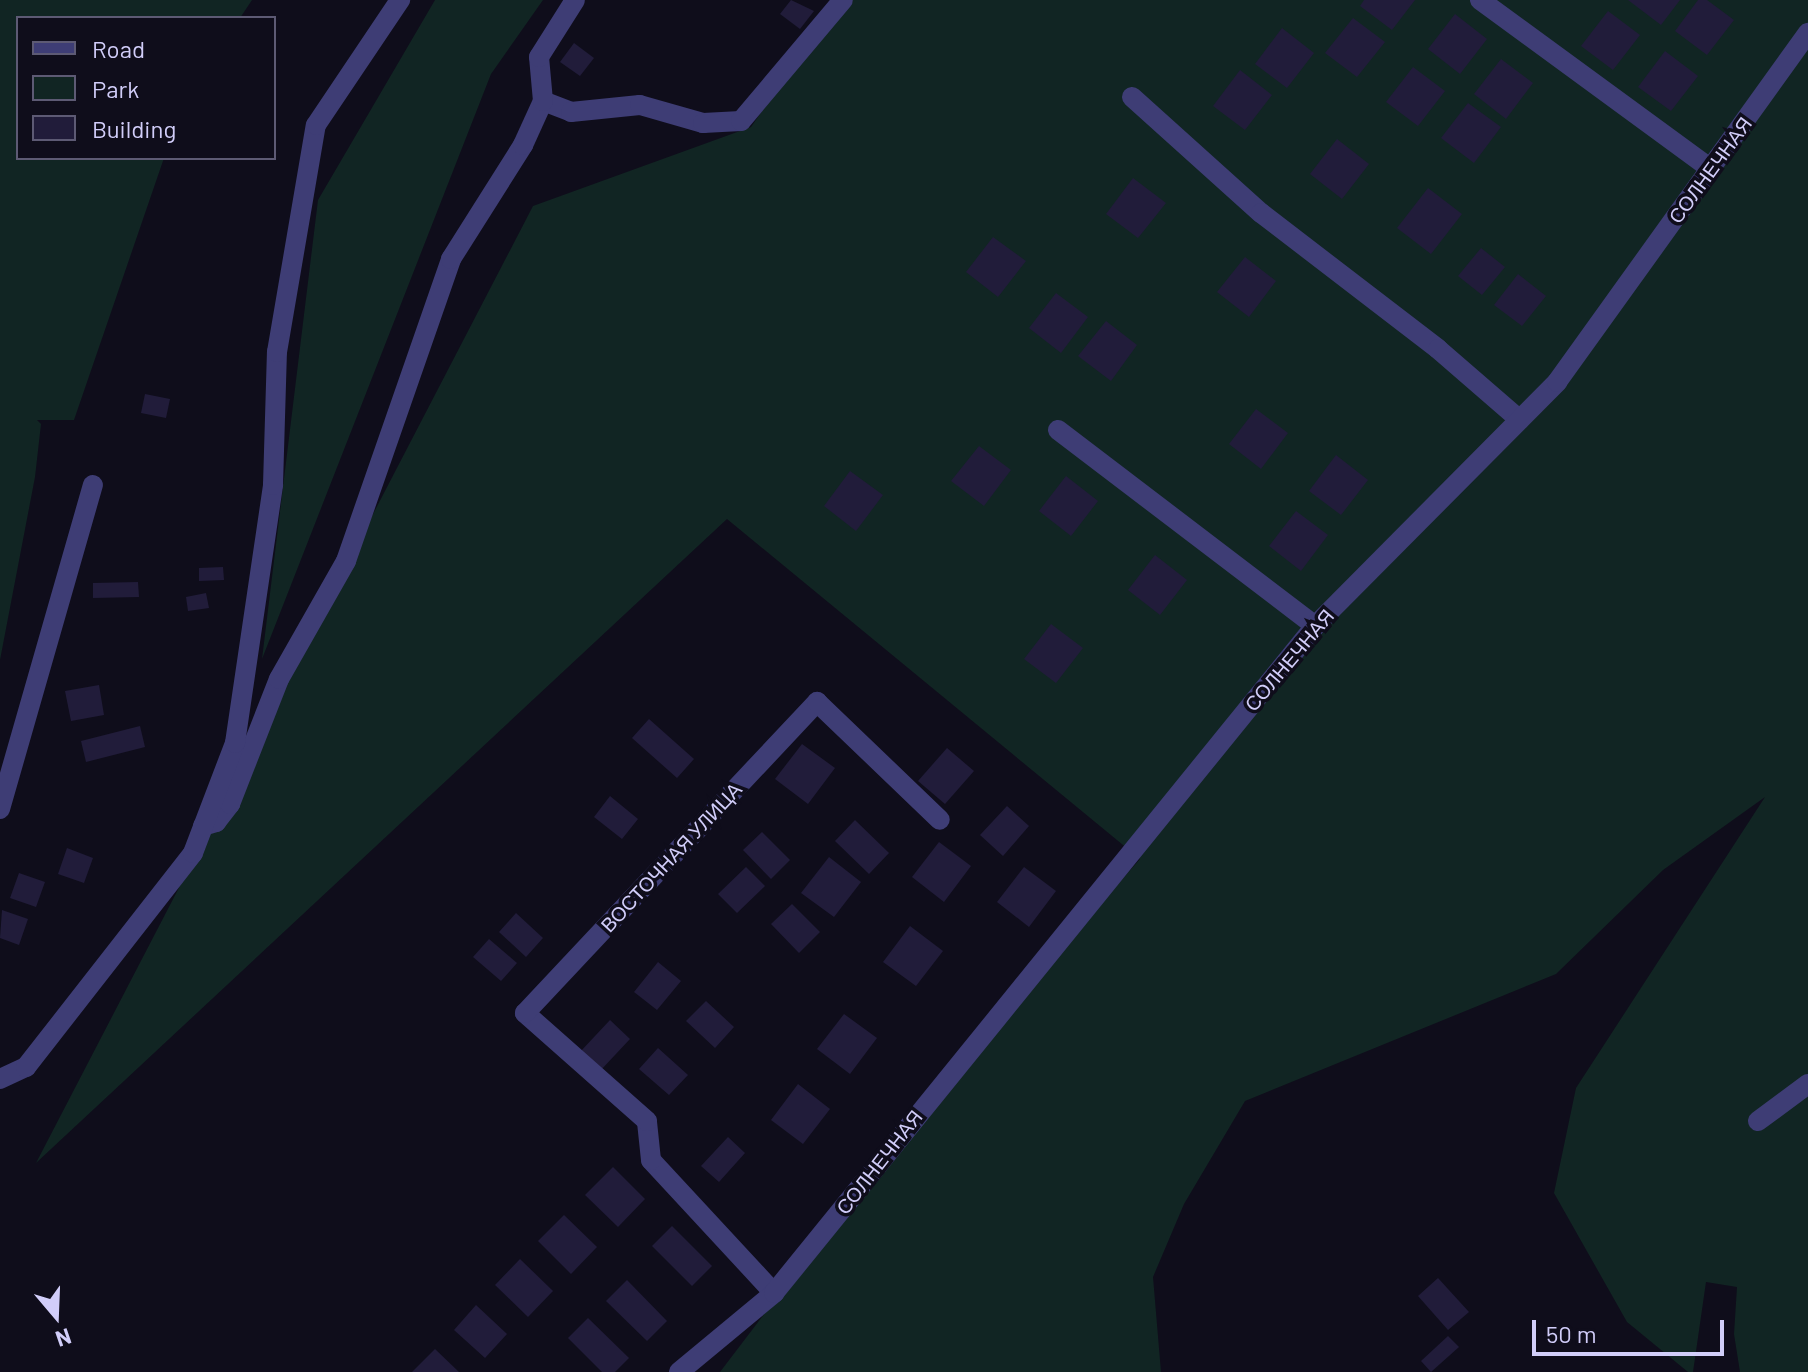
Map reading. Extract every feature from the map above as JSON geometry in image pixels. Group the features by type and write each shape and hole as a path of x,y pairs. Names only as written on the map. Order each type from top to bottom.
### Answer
{"street":[{"path":"0,1079 26,1067 193,853 235,743 273,485 277,352 316,125 400,0"},
{"path":"203,826 216,822 230,804 284,668 346,561 451,259 523,145 543,101 539,57 575,0"},
{"path":"543,101 571,112 640,105 703,123 741,121 843,0"},
{"path":"1480,0 1711,169"},
{"name":"СОЛНЕЧНАЯ","path":"679,1372 774,1293 1315,626 1557,382 1808,33"},
{"path":"1132,97 1261,213 1438,349 1520,420"},
{"path":"1058,430 1315,626"},
{"path":"0,809 93,485"},
{"name":"ВОСТОЧНАЯ УЛИЦА","path":"774,1293 651,1160 647,1121 525,1013 817,702 940,820"},
{"path":"1758,1121 1808,1084"}],"green space":[{"path":"0,0 252,0 241,16 16,16 16,160 163,160 74,420 37,420 41,424 35,477 0,660"},
{"path":"435,0 543,0 491,74 262,659 318,200"},
{"path":"839,0 1808,0 1808,1372 1740,1372 1734,1334 1737,1287 1706,1282 1693,1372 1688,1372 1627,1322 1554,1193 1576,1088 1765,797 1663,870 1556,974 1245,1101 1184,1204 1153,1277 1161,1372 720,1372 918,1112 1140,859 727,519 36,1163 533,206 751,127"}],"building":[{"path":"791,0 814,11 800,29 780,14"},
{"path":"1364,0 1415,0 1392,30 1360,6"},
{"path":"1628,0 1680,0 1661,25"},
{"path":"1698,0 1707,0 1734,20 1707,55 1675,31"},
{"path":"1608,11 1640,35 1613,70 1581,46"},
{"path":"1455,14 1487,39 1460,74 1428,49"},
{"path":"1353,18 1385,42 1357,77 1325,53"},
{"path":"1282,28 1314,53 1287,88 1255,64"},
{"path":"574,43 594,58 580,76 560,62"},
{"path":"1665,51 1698,76 1671,111 1638,87"},
{"path":"1501,59 1533,83 1506,119 1474,94"},
{"path":"1413,67 1445,91 1418,126 1386,102"},
{"path":"1240,70 1272,95 1245,130 1213,106"},
{"path":"1468,103 1501,127 1474,163 1441,138"},
{"path":"1337,139 1369,164 1342,199 1310,174"},
{"path":"1133,178 1166,203 1138,238 1106,214"},
{"path":"1428,188 1462,214 1431,254 1397,228"},
{"path":"993,237 1026,261 998,297 966,272"},
{"path":"1481,248 1505,267 1482,295 1458,276"},
{"path":"1245,257 1276,281 1249,317 1217,292"},
{"path":"1518,274 1546,296 1522,326 1494,305"},
{"path":"1056,293 1088,317 1061,353 1029,328"},
{"path":"1106,321 1137,345 1111,381 1078,356"},
{"path":"145,394 170,399 166,418 141,413"},
{"path":"1256,409 1288,433 1261,469 1229,444"},
{"path":"979,446 1011,470 984,506 951,481"},
{"path":"1336,455 1368,480 1341,515 1309,491"},
{"path":"850,471 883,495 856,531 824,506"},
{"path":"1066,476 1098,501 1071,536 1039,511"},
{"path":"1296,511 1328,535 1301,571 1269,546"},
{"path":"1155,555 1187,580 1160,615 1128,590"},
{"path":"223,567 224,580 199,581 199,568"},
{"path":"138,582 139,597 93,598 93,583"},
{"path":"206,593 209,608 188,611 186,597"},
{"path":"1051,624 1083,648 1056,683 1024,659"},
{"path":"99,685 104,715 71,721 65,691"},
{"path":"649,719 694,759 677,778 632,738"},
{"path":"140,726 145,747 86,762 81,741"},
{"path":"802,744 835,768 808,804 775,779"},
{"path":"947,748 974,771 945,804 918,781"},
{"path":"610,796 638,819 622,839 594,817"},
{"path":"1007,806 1029,826 1003,856 980,835"},
{"path":"855,820 889,853 869,874 835,841"},
{"path":"762,832 790,860 771,879 743,850"},
{"path":"939,842 971,866 944,902 912,877"},
{"path":"67,848 93,858 84,883 58,874"},
{"path":"829,857 861,882 834,917 801,893"},
{"path":"746,867 765,886 737,913 718,894"},
{"path":"1024,867 1056,891 1029,927 997,902"},
{"path":"19,873 45,882 36,907 10,898"},
{"path":"792,904 820,932 799,953 771,924"},
{"path":"2,910 28,919 19,945 0,938"},
{"path":"516,913 543,938 526,957 499,932"},
{"path":"910,926 943,951 916,986 883,962"},
{"path":"489,939 517,963 501,981 473,957"},
{"path":"658,962 681,981 657,1010 634,992"},
{"path":"706,1001 734,1027 715,1048 686,1021"},
{"path":"844,1014 877,1038 850,1074 817,1049"},
{"path":"610,1020 630,1039 600,1071 580,1052"},
{"path":"658,1048 688,1075 669,1095 639,1069"},
{"path":"798,1084 830,1109 803,1144 771,1120"},
{"path":"728,1137 745,1153 719,1182 701,1166"},
{"path":"613,1167 645,1199 618,1227 585,1195"},
{"path":"564,1215 597,1247 571,1274 538,1241"},
{"path":"672,1226 712,1266 692,1286 652,1246"},
{"path":"520,1259 553,1291 528,1317 495,1285"},
{"path":"1438,1278 1469,1312 1448,1330 1418,1296"},
{"path":"627,1280 667,1321 647,1341 606,1301"},
{"path":"476,1305 507,1334 485,1358 454,1330"},
{"path":"588,1318 629,1358 615,1372 602,1372 568,1338"},
{"path":"1448,1336 1459,1347 1431,1372 1421,1361"},
{"path":"435,1349 459,1372 412,1372"}]}
